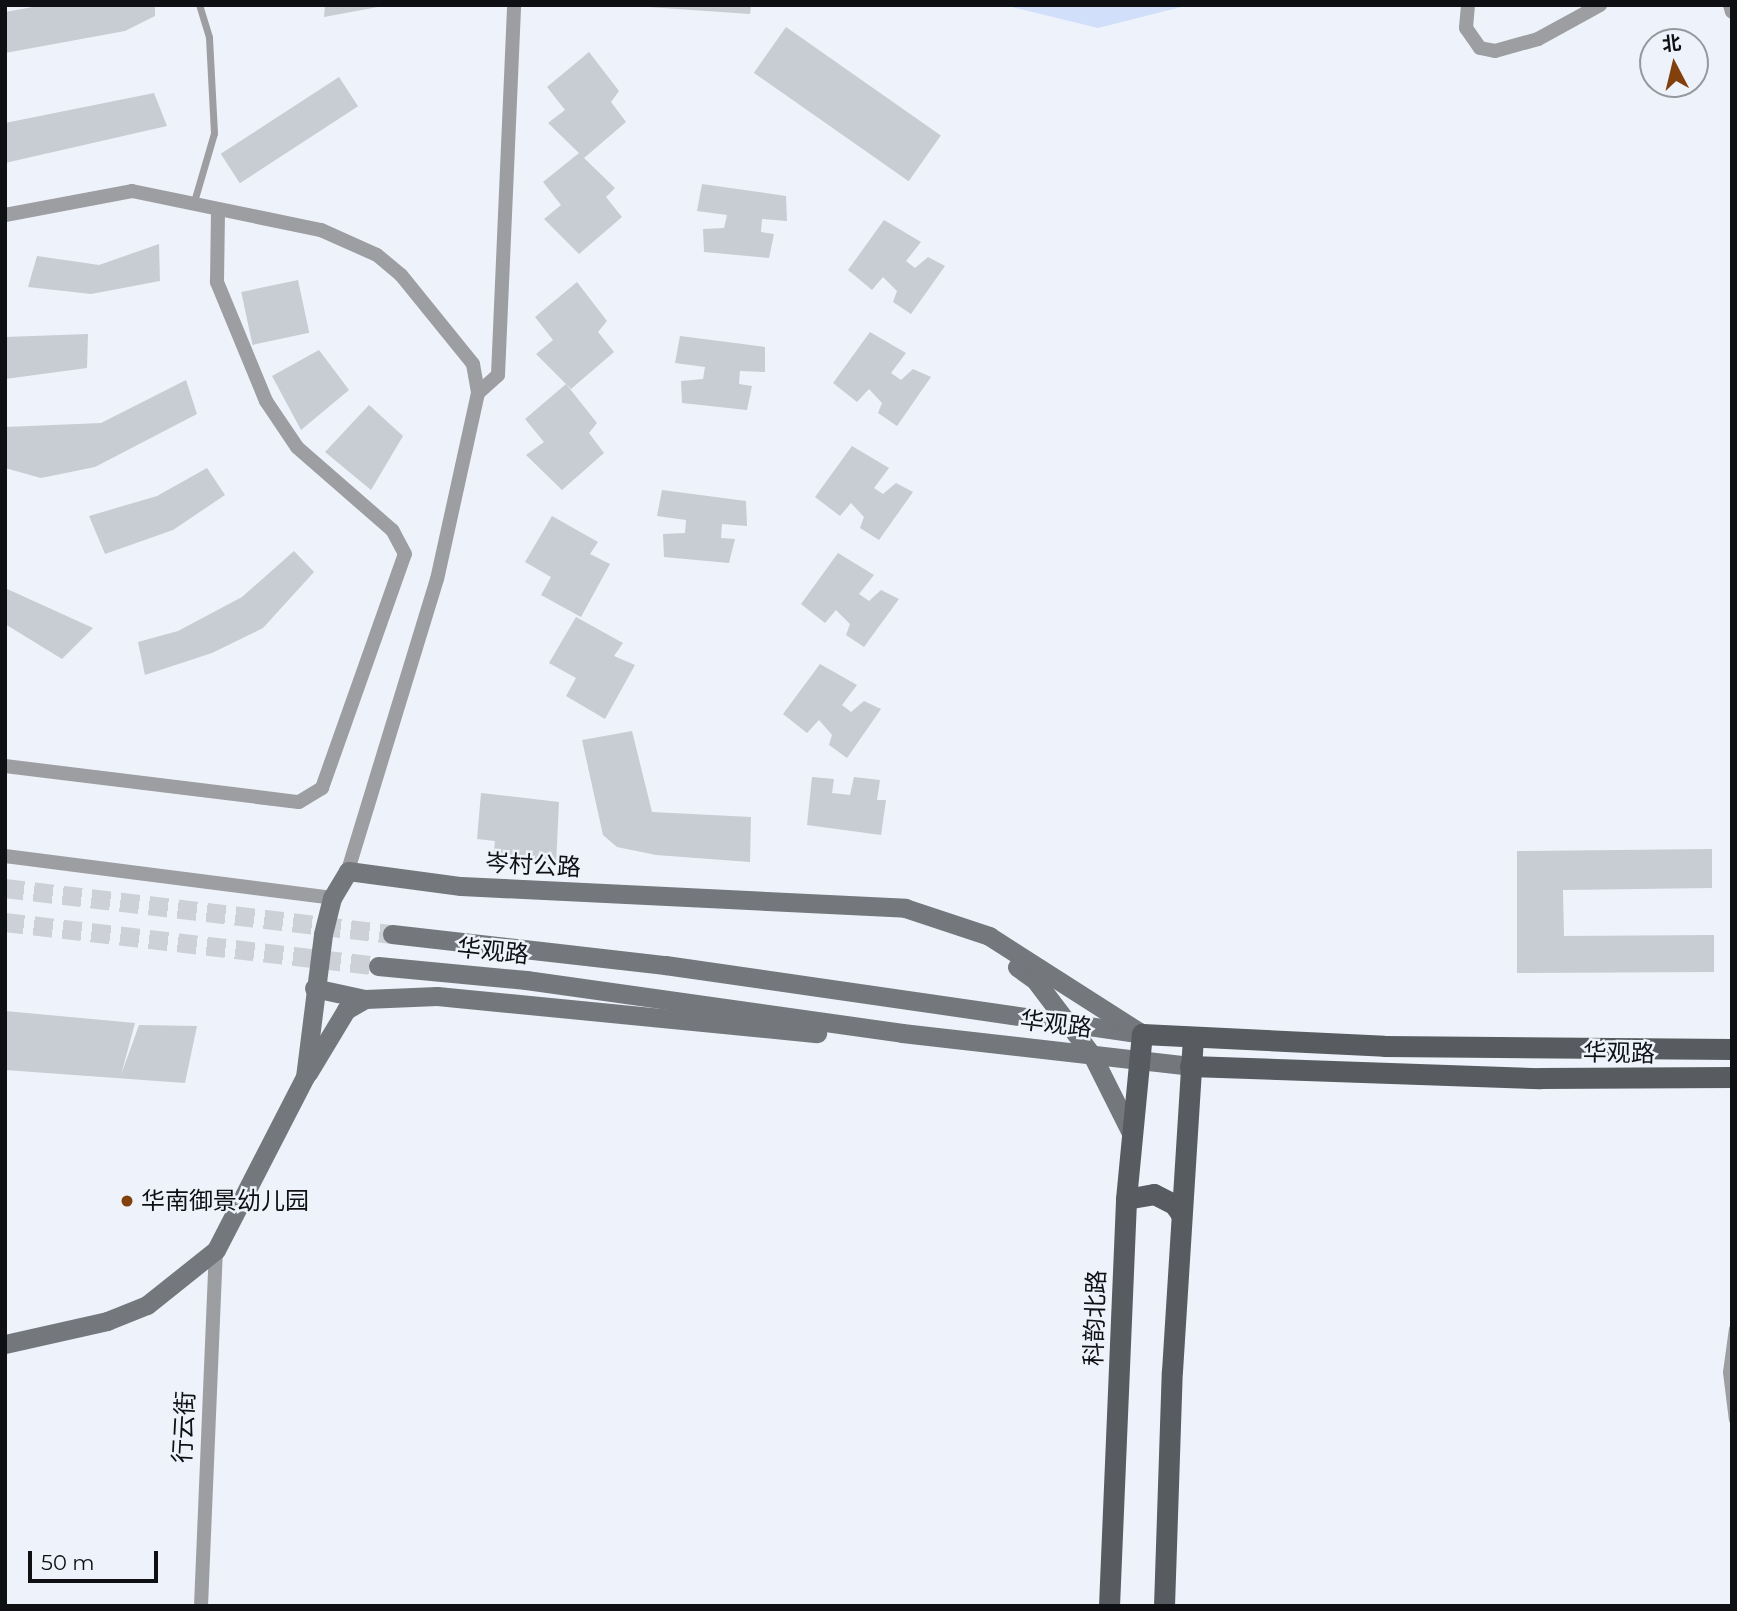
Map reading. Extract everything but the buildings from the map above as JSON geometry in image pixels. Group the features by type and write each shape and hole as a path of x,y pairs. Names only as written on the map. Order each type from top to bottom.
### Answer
{"main road":[{"name":"华观路","path":"1142,1034 1192,1038 1543,1049 1732,1049"},
{"name":"科韵北路","path":"1110,1606 1126,1199 1130,1131 1142,1034"},
{"path":"1164,1606 1181,1214 1192,1038"},
{"name":"华观路","path":"1190,1066 1540,1078 1732,1077"},
{"path":"1126,1199 1154,1194 1174,1203 1181,1214"}],"street":[{"path":"478,393 498,375 514,5"},
{"path":"1468,5 1466,28 1480,48 1495,51 1538,40 1600,5"},
{"path":"1730,5 1732,12"},
{"path":"5,215 132,191 321,230 377,255 401,275 473,364 478,393 437,579 348,871 332,898 314,988 306,1077"},
{"path":"5,766 299,802 322,788 405,554 392,530 297,447 266,401 217,282 218,210"},
{"path":"5,856 332,898"},
{"name":"岑村公路","path":"348,871 461,886 905,908 989,936 1142,1034"},
{"path":"905,908 994,950 1035,980 1091,1055 1130,1131"},
{"name":"华观路","path":"392,934 665,965 1142,1034"},
{"name":"华观路","path":"378,966 526,980 925,1036 1190,1066"},
{"path":"314,988 365,999 436,996 742,1028 925,1036"},
{"path":"5,1344 107,1321 148,1306 216,1250 306,1077 346,1010 365,999"},
{"name":"行云街","path":"201,1606 216,1250"}],"lane":[{"path":"193,205 214,133 209,37 199,5"},
{"path":"1732,1328 1726,1372 1732,1420"}],"shaded area":[{"path":"1004,5 1189,5 1098,28"}],"tunnel":[{"path":"5,888 392,934"},
{"path":"5,922 378,966"}],"place":[{"name":"华南御景幼儿园","path":"127,1201"}]}
